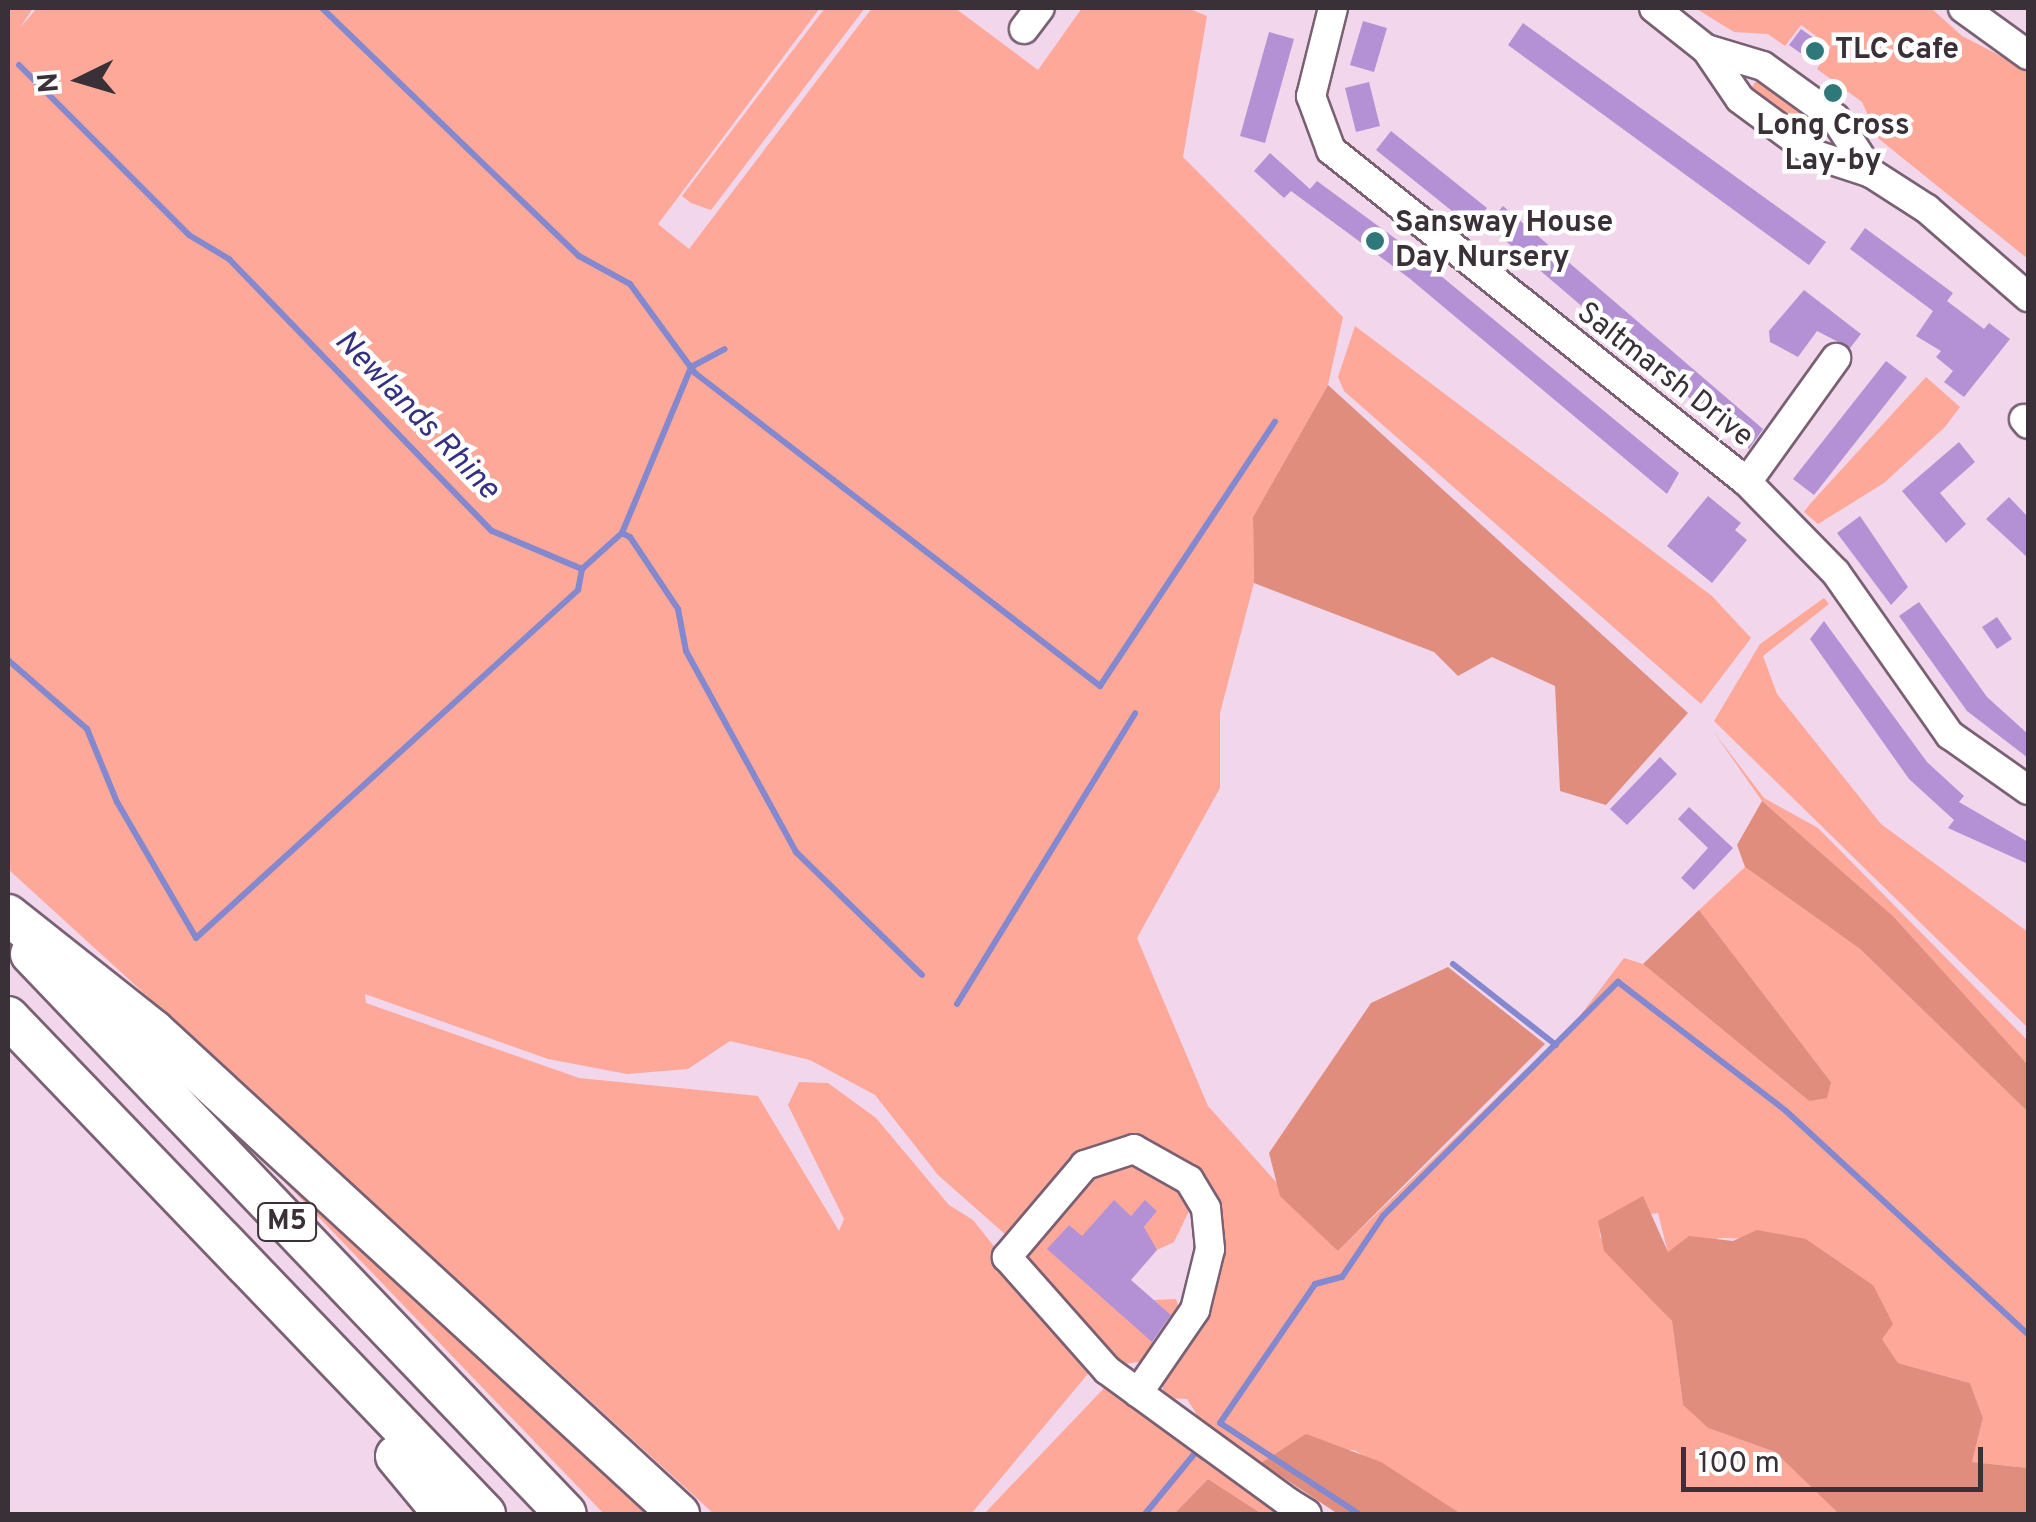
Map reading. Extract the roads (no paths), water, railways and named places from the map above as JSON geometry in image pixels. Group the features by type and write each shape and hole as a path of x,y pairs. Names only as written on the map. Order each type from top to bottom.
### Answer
{"highway":[{"path":"8,915 140,1019 679,1514"},
{"name":"M5","path":"8,929 566,1514"},
{"name":"M5","path":"8,1017 486,1514"},
{"name":"M5","path":"184,1202 444,1514"}],"street":[{"name":"Saltmarsh Drive","path":"1333,8 1311,96 1331,150 1746,482 1836,573 1950,735 2028,790"},
{"path":"1654,8 1706,49 1740,99 1816,156 1871,173"},
{"path":"1963,8 2028,55"},
{"path":"1706,49 1763,66 1835,118 1871,173 2028,297"},
{"path":"1746,482 1836,358"},
{"path":"1138,1393 1196,1310 1210,1234 1189,1180 1134,1149 1085,1165 1007,1256 1094,1359 1138,1393 1307,1514"}],"waterway":[{"path":"322,8 579,256 630,284 695,373 1100,686 1275,422"},
{"name":"Newlands Rhine","path":"19,65 189,235 229,259 492,531 582,569 622,533 630,537 678,609 686,651 796,852 922,975"},
{"path":"622,533 691,367 725,349"},
{"path":"8,660 87,729 117,802 196,938 578,590 582,569"},
{"path":"957,1004 1135,713"},
{"path":"1453,964 1556,1045"},
{"path":"1359,1514 1220,1423 1315,1284 1342,1277 1383,1216 1618,982 1786,1111 2028,1334"},
{"path":"1145,1514 1196,1452 1204,1458"}],"place":[{"name":"TLC Cafe","path":"1815,51"},
{"name":"Long Cross Lay-by","path":"1833,93"},
{"name":"Sansway House Day Nursery","path":"1375,241"}]}
